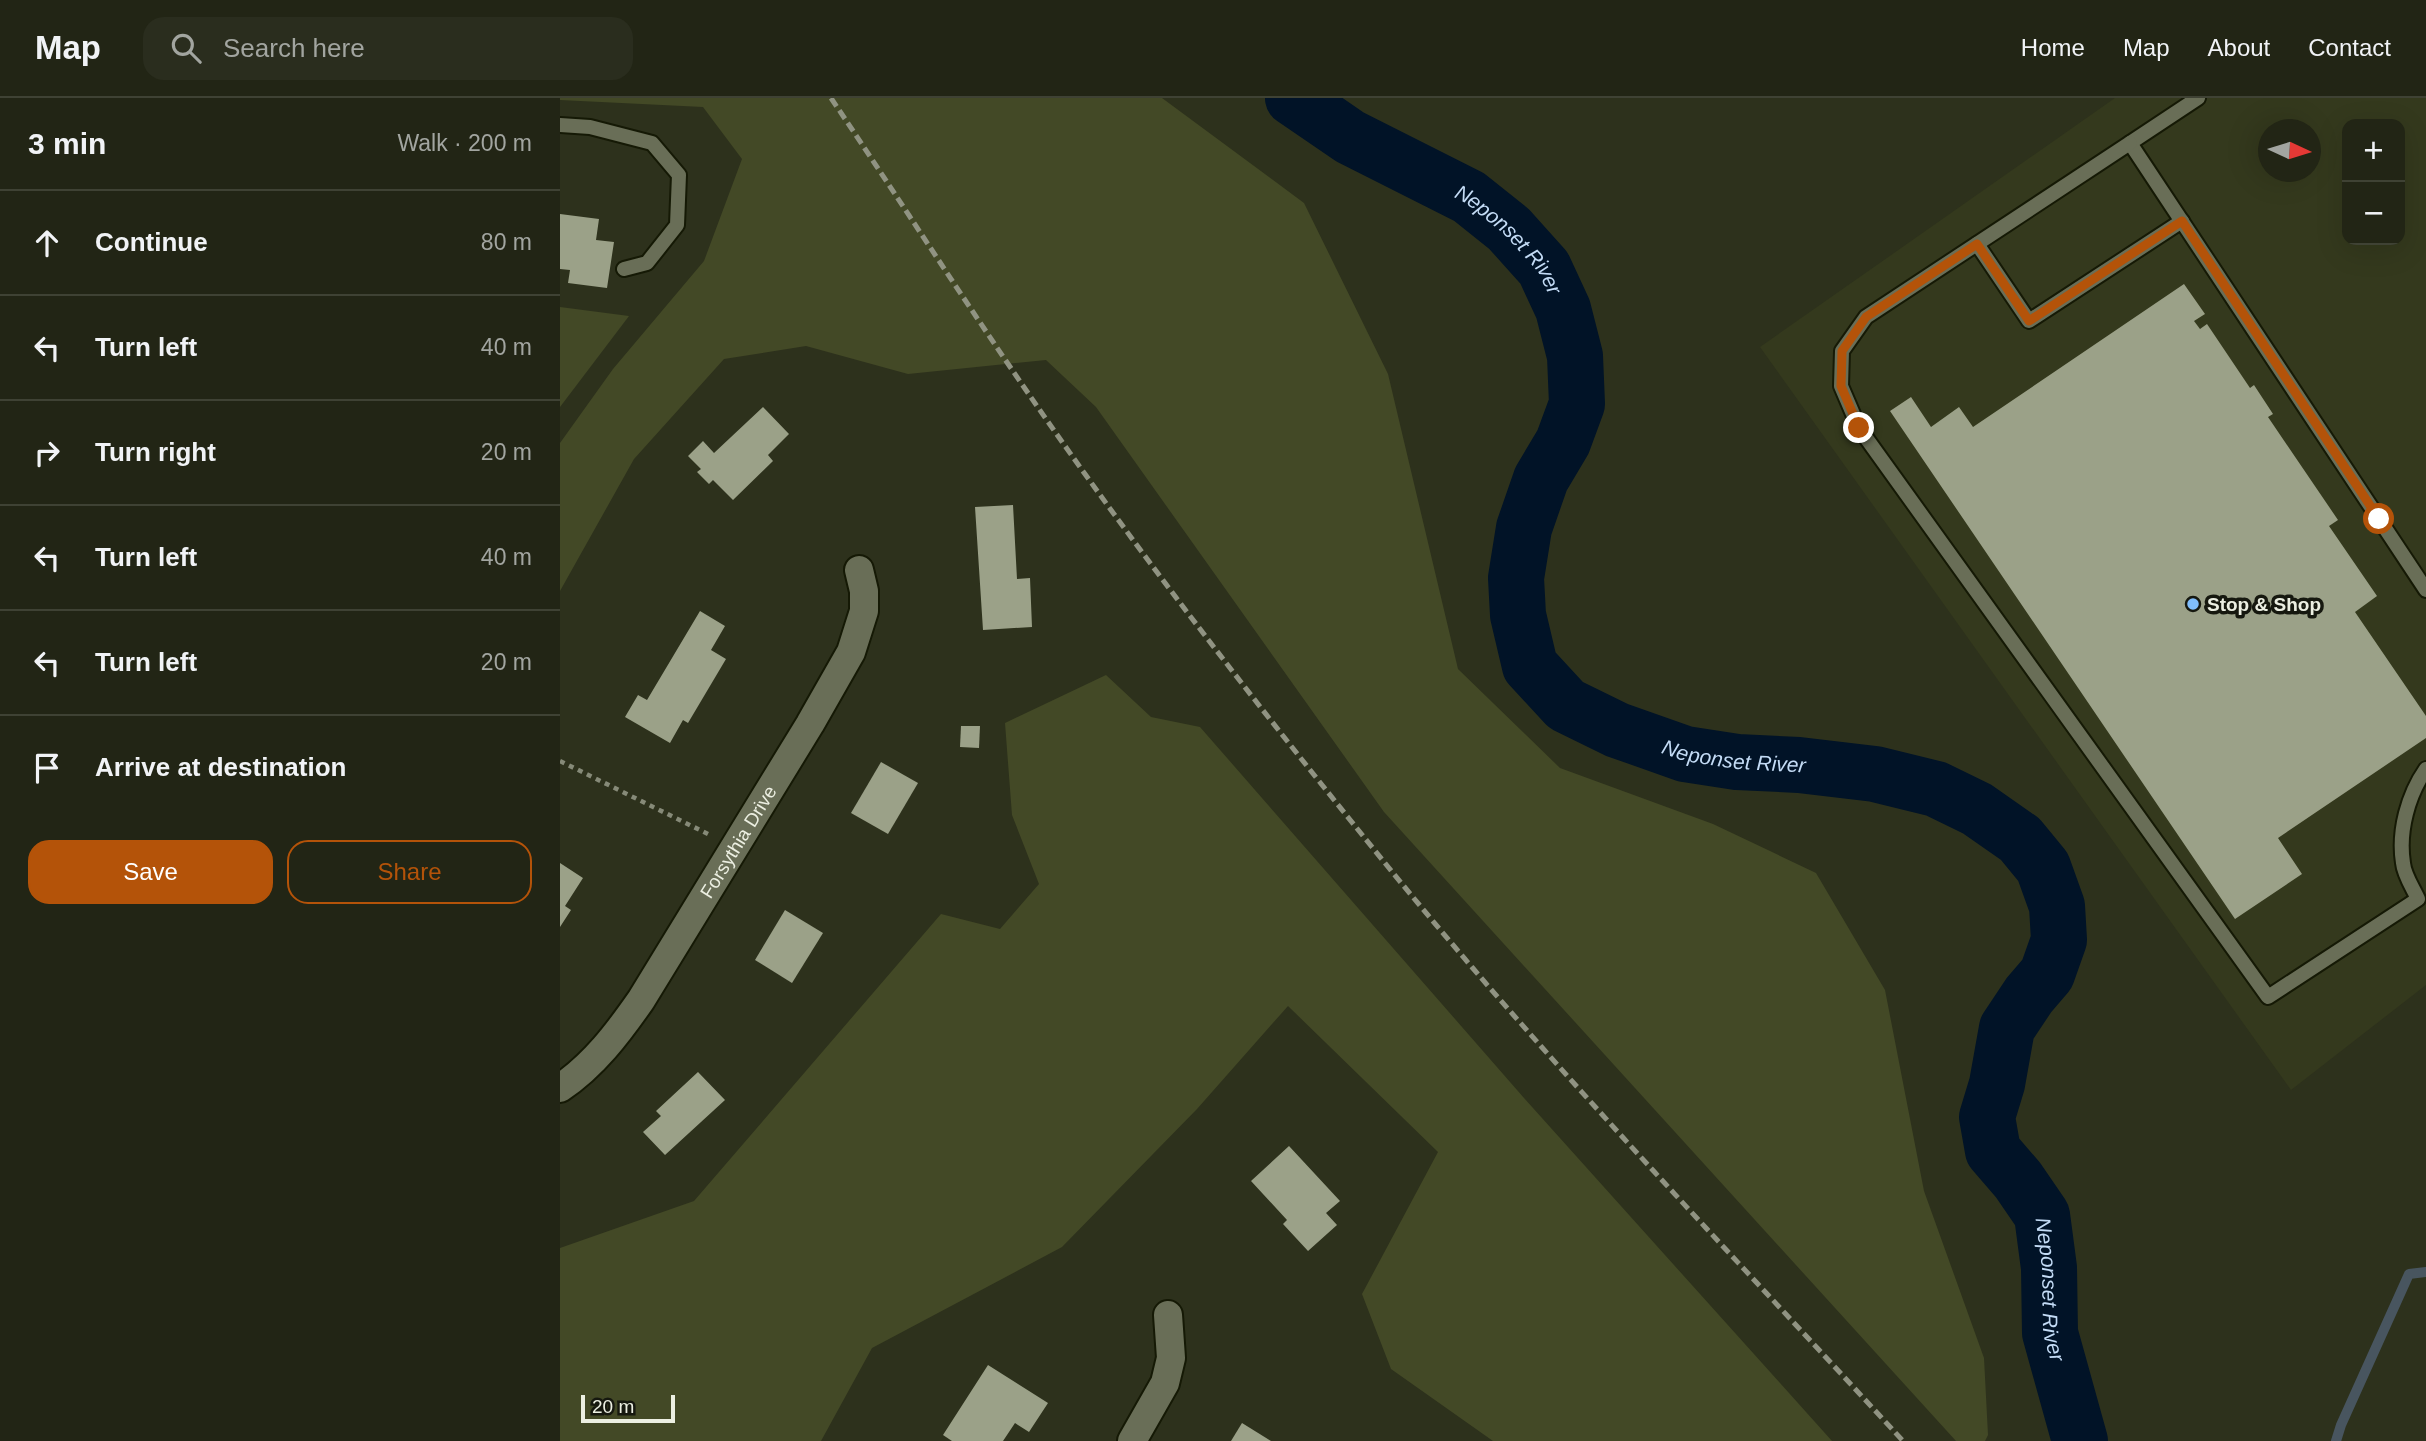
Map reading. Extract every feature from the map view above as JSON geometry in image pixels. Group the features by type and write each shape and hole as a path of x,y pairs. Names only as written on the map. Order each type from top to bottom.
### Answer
{"street":[{"name":"Forsythia Drive","path":"560,1088 575,1078 617,1035 669,958 810,724 851,652 864,611 864,591 859,570"},
{"path":"1132,1441 1164,1383 1171,1358 1168,1315"}],"lane":[{"path":"2197,98 1866,317 1842,351 1841,386 1859,428 2268,997 2418,899 2403,866 2402,831 2415,785 2426,769"},
{"path":"560,125 590,127 652,143 679,175 677,225 647,263 624,270"},
{"path":"2130,143 2426,590"},
{"path":"1977,244 2029,321 2182,221"}],"path":[{"path":"560,761 734,847"}],"shaded area":[{"path":"560,98 1162,98 1304,203 1388,374 1458,669 1560,768 1713,824 1816,873 1885,990 1924,1191 1984,1358 1988,1435 1985,1441 1956,1441 1384,812 1096,407 1046,360 908,374 806,346 724,359 634,459 560,591 560,443 613,369 704,261 742,159 703,107"},
{"path":"2115,98 2426,98 2426,985 2291,1090 1760,347"},
{"path":"560,307 629,316 560,407"},
{"path":"1106,675 1151,717 1200,727 1524,1098 1832,1441 1493,1441 1391,1369 1362,1294 1438,1152 1288,1006 1197,1109 1062,1247 872,1348 821,1441 560,1441 560,1248 694,1201 941,914 1000,929 1039,884 1012,815 1005,723"}],"building":[{"path":"560,214 599,219 596,240 614,242 607,288 568,283 570,270 560,269"},
{"name":"Stop & Shop","path":"2184,284 2205,314 2194,321 2200,329 2207,324 2250,388 2254,385 2273,414 2268,417 2338,520 2329,526 2377,596 2355,612 2426,716 2426,738 2278,838 2302,874 2235,919 1890,411 1911,397 1931,427 1959,407 1973,427"},
{"path":"763,407 789,434 768,455 773,461 733,500 713,480 709,484 697,472 701,469 688,456 703,441 714,453"},
{"path":"1013,505 1017,579 1030,578 1032,627 983,630 975,507"},
{"path":"700,611 725,626 711,650 726,659 688,723 683,720 670,743 625,717 638,695 647,700"},
{"path":"961,726 980,726 979,748 960,747"},
{"path":"881,762 918,783 888,834 851,813"},
{"path":"560,863 583,878 565,906 571,910 560,927"},
{"path":"785,910 823,933 792,983 755,960"},
{"path":"698,1072 725,1100 665,1155 643,1132 661,1116 656,1111"},
{"path":"1289,1146 1340,1201 1326,1213 1337,1225 1308,1251 1283,1224 1287,1220 1251,1181"},
{"path":"988,1365 1048,1403 1029,1432 1015,1423 1003,1441 952,1441 943,1435"},
{"path":"1242,1423 1271,1441 1231,1441"}],"waterway":[{"name":"Neponset River","path":"1293,98 1350,137 1469,197 1509,229 1544,268 1563,309 1575,356 1577,404 1563,442 1541,479 1524,528 1516,578 1518,615 1530,666 1566,705 1617,730 1685,754 1737,762 1799,765 1875,774 1936,789 1977,809 2020,839 2043,867 2057,906 2059,940 2047,974 2007,1028 1997,1084 1987,1117 1993,1151 2018,1180 2042,1215 2049,1268 2050,1333 2080,1441"},
{"path":"2336,1441 2409,1274 2426,1272"}],"railway":[{"path":"831,98 978,320 1071,454 1159,575 1296,752 1513,1015 1903,1441"}],"place":[{"name":"Stop & Shop","path":"2193,604"}],"route":[{"path":"1859,428 1841,386 1842,351 1866,317 1977,244 2029,321 2182,221 2379,519"}]}
